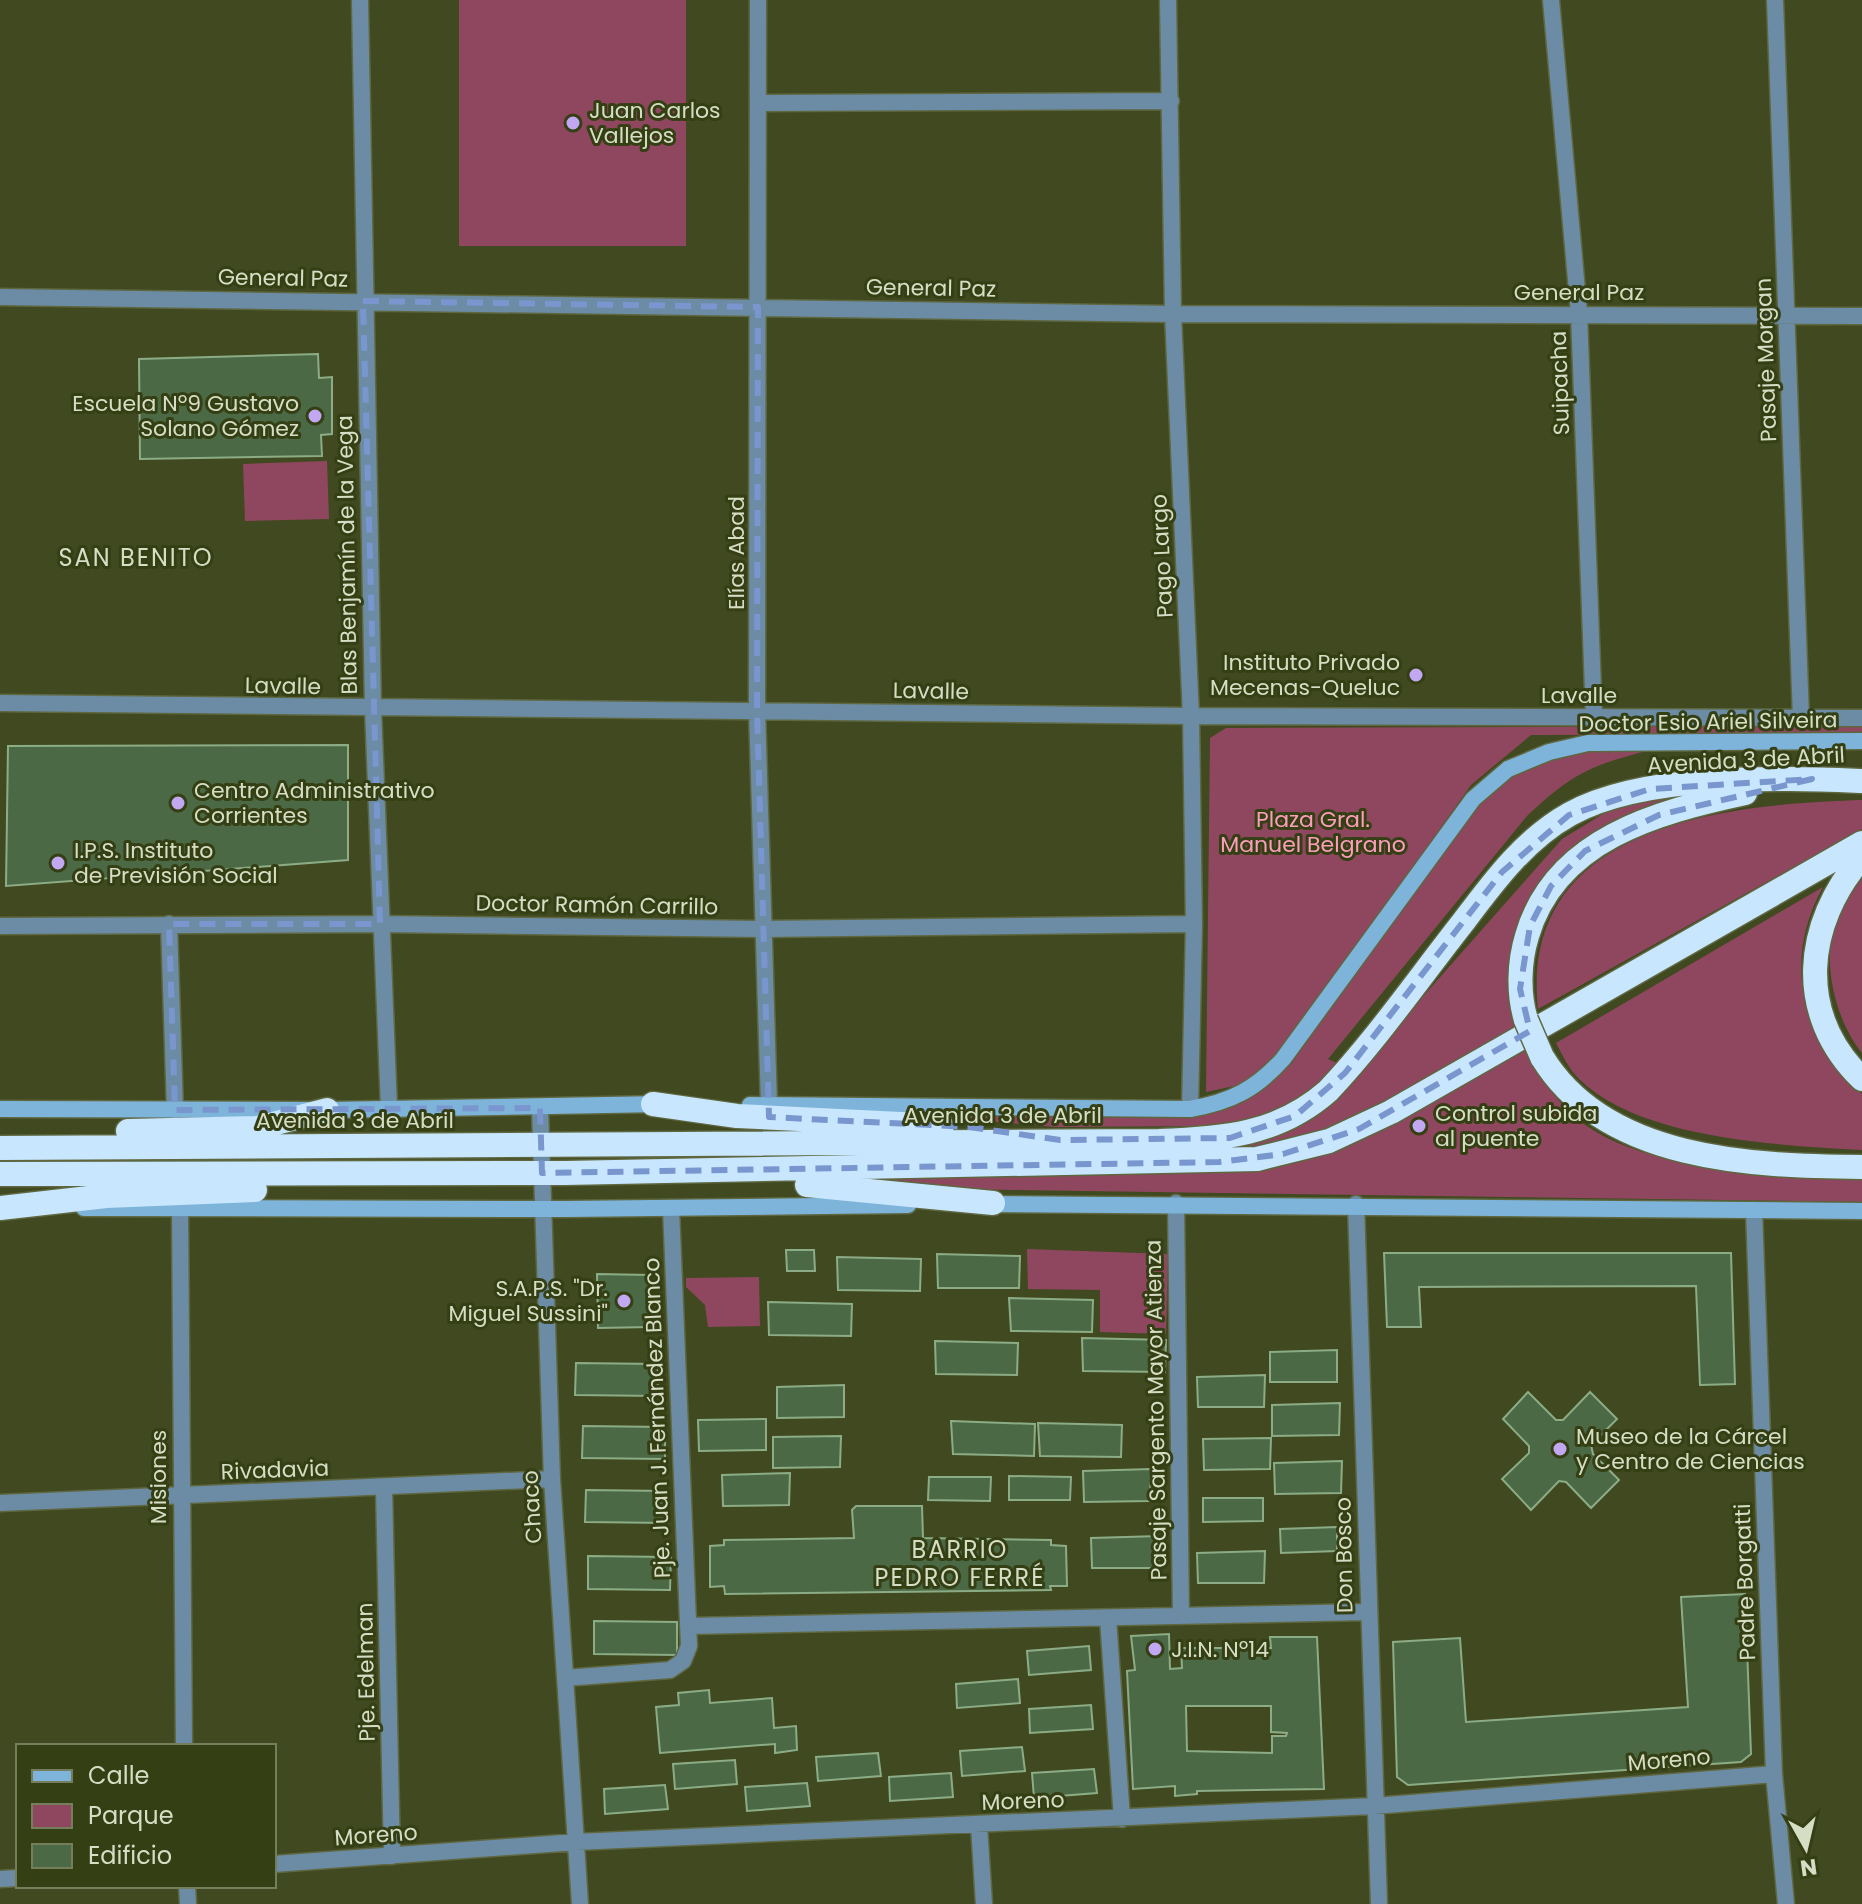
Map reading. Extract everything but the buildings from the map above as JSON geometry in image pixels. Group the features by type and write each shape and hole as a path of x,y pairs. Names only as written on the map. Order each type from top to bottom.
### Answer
{"highway":[{"name":"Avenida 3 de Abril","path":"0,1147 1230,1138 1268,1129 1315,1102 1345,1073 1502,872 1545,831 1569,815 1624,793 1650,789 1812,779 1862,781"},
{"path":"1812,779 1659,815 1630,826 1585,851 1551,886 1530,926 1521,966 1526,1020 1542,1057 1568,1094 1586,1109 1645,1137 1689,1151 1765,1164 1862,1167"},
{"path":"0,1174 376,1175 1219,1162 1305,1149 1391,1112 1862,843"},
{"path":"1862,857 1825,912 1814,953 1818,992 1832,1038 1862,1079"},
{"path":"653,1104 737,1116 969,1127 1060,1140"},
{"path":"0,1147 103,1132 257,1128 327,1110"},
{"path":"554,1173 669,1182 839,1185 993,1203"},
{"path":"0,1208 106,1196 265,1190 376,1175"}],"main road":[{"name":"Doctor Esio Ariel Silveira","path":"1190,1109 1228,1102 1269,1075 1464,811 1491,781 1508,769 1549,752 1588,743 1862,741"},
{"name":"Avenida 3 de Abril","path":"0,1109 327,1110 653,1104 1190,1109"},
{"path":"0,1208 543,1209 1176,1203 1862,1211"}],"street":[{"name":"Blas Benjamín de la Vega","path":"360,0 363,301 373,709 389,1108"},
{"name":"Elías Abad","path":"758,0 757,710 761,929 769,1106"},
{"name":"Pago Largo","path":"1168,0 1173,314 1191,716 1194,924 1190,1109"},
{"name":"Suipacha","path":"1551,0 1579,313 1594,717"},
{"name":"Pasaje Morgan","path":"1775,0 1801,718"},
{"path":"759,103 1171,101"},
{"name":"General Paz","path":"0,297 1173,314 1862,316"},
{"name":"Lavalle","path":"0,703 1191,716 1862,718"},
{"path":"169,924 175,1110"},
{"name":"Doctor Ramón Carrillo","path":"0,926 380,924 761,929 1194,924"},
{"name":"Chaco","path":"540,1108 541,1143 554,1173 543,1209 552,1479 580,1904"},
{"name":"Pasaje Sargento Mayor Atienza","path":"1176,1203 1181,1616"},
{"name":"Don Bosco","path":"1356,1204 1367,1612 1379,1904"},
{"name":"Misiones","path":"180,1208 179,1495 184,1744"},
{"name":"Pje. Juan J. Fernández Blanco","path":"565,1678 670,1670 683,1661 689,1646 671,1208"},
{"name":"Padre Borgatti","path":"1754,1210 1774,1774 1786,1904"},
{"name":"Rivadavia","path":"0,1503 552,1479"},
{"name":"Pje. Edelman","path":"384,1488 392,1856"},
{"path":"688,1626 1367,1612"},
{"path":"1108,1618 1122,1819"},
{"name":"Moreno","path":"276,1864 576,1842 1374,1806 1774,1774"},
{"path":"979,1825 984,1904"}],"highlighted area":[{"path":"363,301 758,307 757,710 769,1117 969,1127 1060,1140 1230,1138 1295,1116 1345,1073 1502,872 1569,815 1650,789 1812,779 1659,815 1585,851 1551,886 1530,926 1520,989 1530,1031 1359,1129 1283,1154 1219,1162 542,1173 540,1108 175,1110 169,924 380,924"}],"green space":[{"name":"Juan Carlos Vallejos","path":"459,0 686,0 686,246 459,246"},
{"path":"327,461 329,519 245,521 243,464"},
{"name":"Plaza Gral. Manuel Belgrano","path":"1862,726 1862,734 1531,735 1471,785 1276,1059 1244,1084 1206,1092 1210,738 1226,728"},
{"path":"1592,749 1650,750 1583,773 1527,816 1328,1059 1337,1063 1314,1088 1286,1107 1251,1122 1205,1126 1055,1127 953,1118 815,1116 816,1113 1192,1114 1241,1103 1291,1064 1456,832 1492,791 1517,770 1551,756"},
{"path":"1703,791 1579,846 1550,869 1525,910 1518,933 1512,981 1516,1030 1369,1116 1262,1150 1217,1149 1358,1070 1562,839 1616,806"},
{"path":"1862,800 1862,829 1538,1009 1541,947 1561,899 1596,863 1642,837 1695,819 1752,808"},
{"path":"1862,878 1862,1053 1846,1028 1835,997 1830,949 1837,918"},
{"path":"1823,887 1810,915 1803,943 1801,970 1804,997 1824,1048 1862,1094 1862,1150 1753,1141 1674,1127 1638,1115 1606,1099 1572,1071 1556,1043"},
{"path":"1522,1042 1558,1100 1602,1136 1636,1150 1711,1166 1862,1173 1862,1202 941,1189 839,1180 1287,1158"},
{"path":"1027,1249 1168,1254 1166,1334 1100,1332 1100,1290 1028,1289"},
{"path":"759,1277 760,1326 708,1327 705,1305 686,1287 686,1278"}],"place":[{"name":"Juan Carlos Vallejos","path":"573,123"},
{"name":"Escuela Nº9 Gustavo Solano Gómez","path":"315,416"},
{"name":"Instituto Privado Mecenas-Queluc","path":"1416,675"},
{"name":"Centro Administrativo Corrientes","path":"178,803"},
{"name":"I.P.S. Instituto de Previsión Social","path":"58,863"},
{"name":"Control subida al puente","path":"1419,1126"},
{"name":"S.A.P.S. \"Dr. Miguel Sussini\"","path":"624,1301"},
{"name":"Museo de la Cárcel y Centro de Ciencias","path":"1560,1449"},
{"name":"J.I.N. Nº14","path":"1155,1649"}],"district":[{"name":"SAN BENITO","path":"136,557"},
{"name":"BARRIO PEDRO FERRÉ","path":"960,1563"}]}
